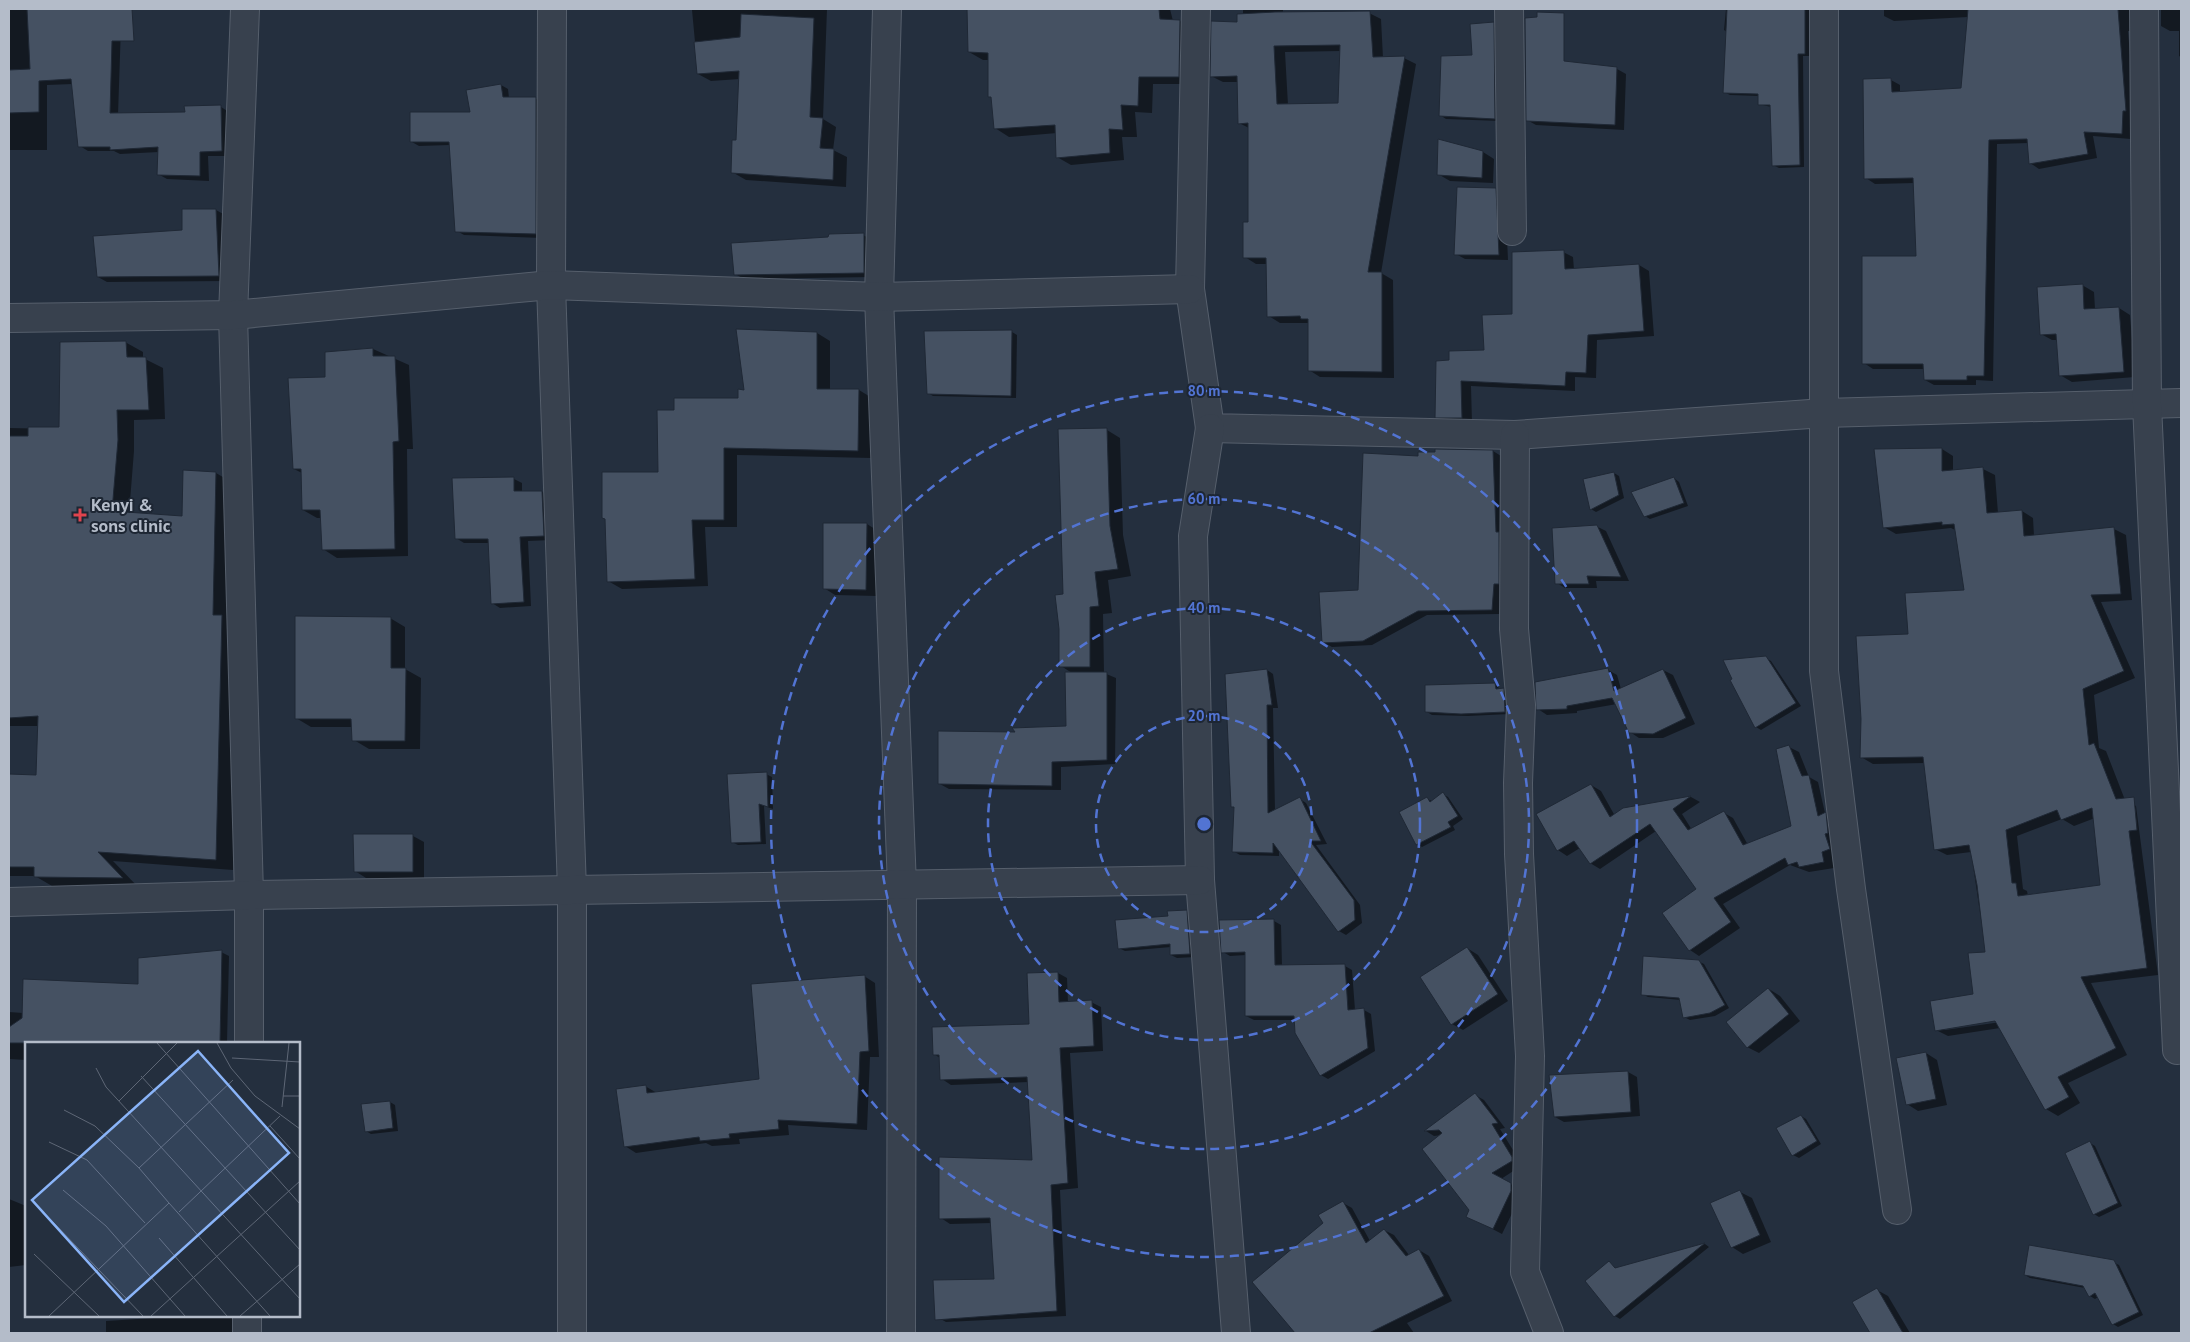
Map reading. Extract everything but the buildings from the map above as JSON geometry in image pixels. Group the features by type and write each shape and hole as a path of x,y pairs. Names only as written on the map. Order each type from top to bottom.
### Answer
{"street":[{"path":"245,9 233,315 250,895 248,1042"},
{"path":"552,9 551,285 572,890 572,1333"},
{"path":"886,9 879,297 902,886 900,1333"},
{"path":"1196,9 1190,289 1210,428 1193,536 1200,880 1236,1333"},
{"path":"1509,9 1512,231"},
{"path":"1824,9 1824,670 1850,889 1897,1210"},
{"path":"2144,9 2147,405 2177,1050"},
{"path":"9,318 233,315 551,285 879,297 1190,289"},
{"path":"1210,428 1516,435 1824,413 2181,403"},
{"path":"1516,435 1514,629 1521,705 1518,783 1519,854 1530,1056 1525,1272 1549,1333"},
{"path":"9,902 250,895 1200,880"},
{"path":"247,1317 247,1333"}],"place":[{"name":"Kenyi & sons clinic","path":"80,515"}]}
